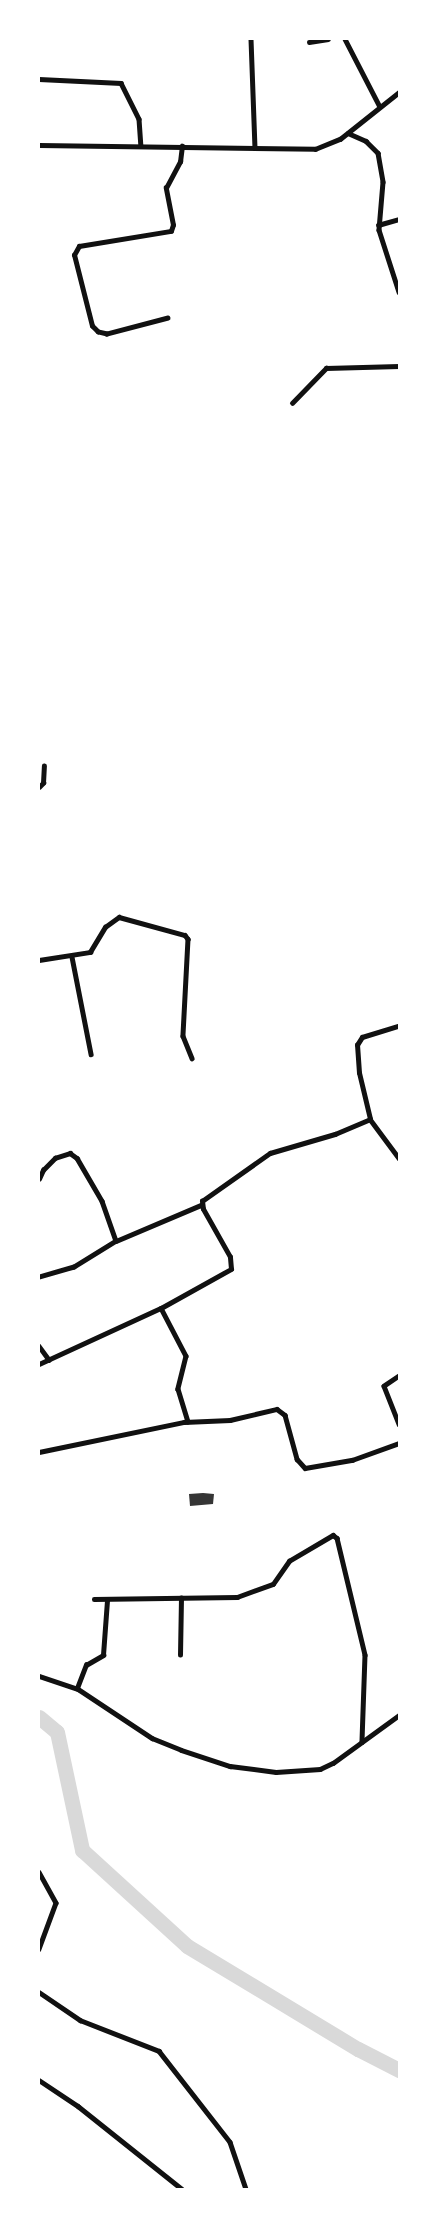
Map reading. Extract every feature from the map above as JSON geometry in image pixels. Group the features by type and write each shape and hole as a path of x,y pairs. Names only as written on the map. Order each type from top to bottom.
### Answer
{"street":[{"path":"251,39 255,146"},
{"path":"309,42 328,39"},
{"path":"345,39 379,104"},
{"path":"39,79 121,83 139,119 141,143"},
{"path":"39,145 141,143 182,146 255,146 315,149 330,145 348,133 379,104 399,92"},
{"path":"348,133 366,141 378,153 384,182 378,225 398,277 399,292"},
{"path":"168,318 107,334 98,332 92,326 74,255 79,246 171,231 173,224 166,188 180,163 182,146"},
{"path":"378,225 399,219"},
{"path":"292,403 326,368 399,366"},
{"path":"39,786 42,783 44,766"},
{"path":"39,960 72,957 90,952 105,927 118,917 185,935 188,939 183,1036 192,1058"},
{"path":"72,957 91,1054"},
{"path":"399,1026 362,1037 357,1045 358,1073 370,1119 399,1158"},
{"path":"39,1277 74,1267 116,1241 201,1204 210,1195 275,1150 335,1134 370,1119"},
{"path":"39,1179 42,1170 56,1158 70,1153 77,1158 102,1201 116,1241"},
{"path":"39,1364 161,1308 231,1269 230,1257 201,1204"},
{"path":"161,1308 186,1356 178,1389 188,1422"},
{"path":"39,1346 49,1360"},
{"path":"399,1376 384,1386 399,1424"},
{"path":"39,1452 188,1422 230,1420 281,1410 297,1459 308,1469 352,1460 399,1443"},
{"path":"94,1599 107,1601 237,1597 268,1586 278,1579 289,1561 333,1535 337,1538 364,1650 362,1742"},
{"path":"180,1655 181,1598"},
{"path":"77,1688 86,1665 103,1655 107,1601"},
{"path":"39,1676 77,1688 152,1738 230,1766 276,1772 320,1769 362,1742 399,1714"},
{"path":"39,1872 56,1903 39,1949"},
{"path":"39,1992 80,2020 159,2051 230,2142 246,2189"},
{"path":"39,2080 78,2106 182,2189"}],"building":[{"path":"189,1494 214,1494 213,1504 190,1506"}],"waterway":[{"path":"39,1717 57,1732 82,1850 187,1946 358,2049 399,2070"}]}
